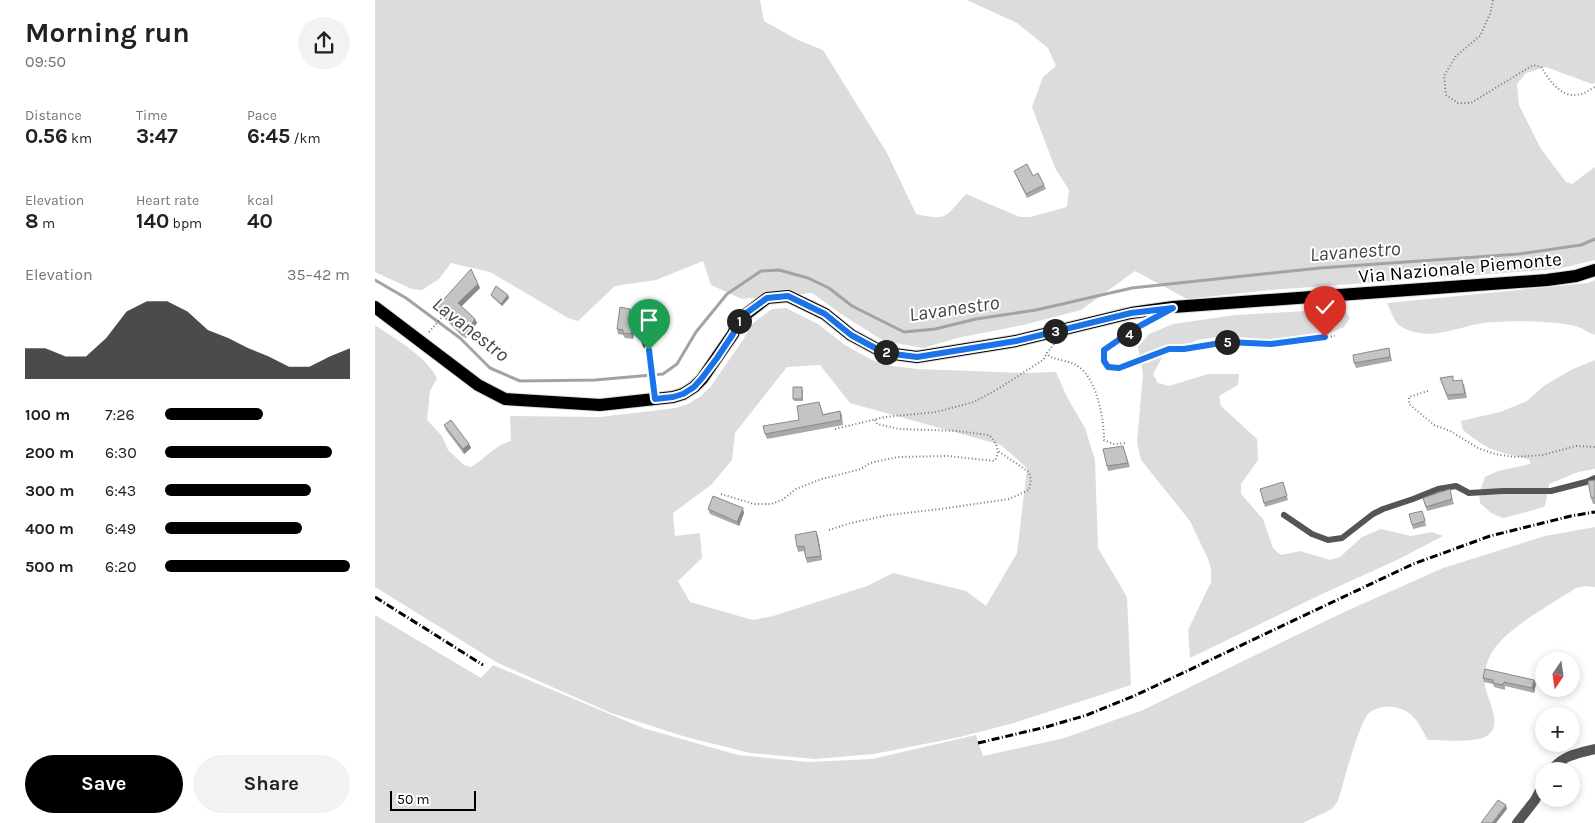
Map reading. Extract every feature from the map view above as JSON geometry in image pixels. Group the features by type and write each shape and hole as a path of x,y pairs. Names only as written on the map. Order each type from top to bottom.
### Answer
{"main road":[{"name":"Via Nazionale Piemonte","path":"375,307 478,385 505,399 599,405 655,396 678,395 694,387 733,334 739,321 745,314 767,298 788,296 825,314 851,335 877,349 894,354 917,357 1016,341 1131,313 1173,308 1547,280 1576,276 1595,270"}],"street":[{"path":"1559,762 1565,758 1595,749"},
{"path":"1517,823 1535,800"}],"lane":[{"path":"644,341 648,348 655,396"},
{"path":"1284,516 1312,534 1328,540 1342,538 1373,514 1383,509 1438,488 1456,486 1469,493 1551,491 1595,478"}],"path":[{"path":"1493,0 1490,14 1480,36 1455,56 1444,76 1446,95 1458,103 1471,103 1533,65 1541,67 1560,91 1579,95 1595,87"},
{"path":"421,342 443,316"},
{"path":"1149,320 1104,350 1104,361 1108,367 1119,368 1169,349 1184,349 1227,342 1271,344 1335,336"},
{"path":"835,429 885,417 936,412 973,402 1001,387 1043,360 1058,339 1062,329"},
{"path":"1047,353 1051,358 1079,367 1085,374 1099,400 1104,440 1113,444 1127,442"},
{"path":"1428,390 1409,397 1409,404 1434,425 1478,448 1495,454 1514,458 1543,455 1576,446 1595,447"},
{"path":"829,530 889,515 1009,499 1029,490 1031,480 1029,472 998,451 992,437 988,435 958,431 899,429 877,424 875,420"},
{"path":"721,494 754,504 771,504 782,500 796,489 822,479 861,469 870,463 898,457 948,456 994,461 998,451"}],"shaded area":[{"path":"375,0 760,0 764,21 798,40 823,50 887,153 916,214 934,217 945,216 966,194 1020,217 1030,217 1067,207 1069,190 1055,168 1032,107 1043,77 1056,66 1048,48 1017,23 967,0 1595,0 1595,83 1592,84 1546,67 1526,73 1517,84 1519,105 1541,149 1566,182 1572,184 1595,167 1595,260 1558,269 1271,290 1187,299 1135,271 1081,310 1023,325 957,338 923,348 884,341 812,293 742,299 711,285 703,261 656,280 615,286 578,321 568,318 490,272 451,263 439,279 422,290 412,289 375,272"},
{"path":"1595,280 1595,335 1568,325 1528,321 1478,324 1439,333 1419,333 1400,326 1394,319 1387,303 1588,283"},
{"path":"786,308 818,324 845,345 872,360 892,366 917,369 1023,373 1056,372 1067,397 1085,428 1095,460 1098,548 1127,597 1131,685 1014,723 960,737 874,754 815,759 750,753 686,737 611,713 498,663 375,587 375,325 409,348 431,369 437,378 430,391 427,420 442,436 448,450 464,465 471,467 495,449 511,441 510,416 600,417 676,408 688,404 701,396 711,386 753,323 772,309","holes":["820,365 850,403 1001,445 1027,468 1017,553 986,606 966,591 893,573 867,586 773,616 753,620 690,602 678,581 702,558 700,533 675,536 673,513 711,485 732,460 735,433 787,367"]},
{"path":"1344,309 1350,318 1344,327 1326,335 1285,341 1226,336 1197,340 1163,356 1153,374 1158,383 1169,386 1208,374 1239,374 1238,385 1219,396 1221,406 1257,439 1258,460 1241,484 1241,494 1263,519 1273,548 1281,555 1300,551 1330,560 1340,557 1362,537 1381,529 1411,536 1432,532 1443,536 1399,559 1190,658 1188,630 1211,582 1211,569 1190,521 1141,460 1137,442 1143,374 1138,347 1149,334 1173,324 1235,315"},
{"path":"1595,360 1595,469 1578,472 1549,484 1545,506 1541,508 1503,518 1491,513 1480,503 1479,494 1485,477 1498,471 1530,464 1530,460 1485,446 1463,430 1461,421 1500,412 1527,401 1545,385 1573,369"},
{"path":"1595,527 1595,587 1585,586 1576,588 1541,610 1516,627 1496,646 1490,656 1484,678 1494,720 1494,727 1491,733 1485,737 1472,740 1428,740 1412,715 1407,712 1394,707 1375,709 1365,719 1338,801 1332,809 1303,823 375,823 375,615 481,678 493,665 643,728 738,755 808,762 872,759 976,735 983,756 1064,738 1143,710 1342,613 1443,568 1545,536"}],"building":[{"path":"1027,164 1033,176 1038,173 1044,185 1026,194 1014,171"},
{"path":"471,269 478,284 458,303 475,319 465,334 460,332 436,308"},
{"path":"496,286 508,295 501,304 491,295"},
{"path":"620,307 630,309 629,320 633,321 631,334 623,333 623,330 617,329"},
{"path":"1389,348 1390,357 1354,363 1353,355"},
{"path":"1453,376 1453,381 1462,380 1465,394 1447,395 1440,378"},
{"path":"793,387 802,387 802,399 793,399"},
{"path":"819,402 823,415 840,411 841,420 765,434 763,426 799,420 797,406"},
{"path":"451,420 469,444 463,449 444,425"},
{"path":"1123,446 1128,463 1107,466 1103,449"},
{"path":"1595,480 1595,497 1591,498 1588,481"},
{"path":"1283,482 1287,496 1264,503 1260,489"},
{"path":"1450,489 1452,499 1426,507 1423,498"},
{"path":"713,496 743,508 737,522 708,509"},
{"path":"1422,511 1425,521 1412,525 1409,514"},
{"path":"816,531 821,556 806,558 804,546 797,547 795,535"},
{"path":"1485,669 1534,680 1532,688 1504,682 1503,685 1493,683 1493,680 1483,678"},
{"path":"1498,800 1506,805 1492,823 1481,823"}],"waterway":[{"name":"Lavanestro","path":"375,280 406,298 460,338 490,368 520,381 595,380 663,374 677,364 696,332 727,294 761,271 779,270 808,278 829,288 852,306 904,332 935,329 976,319 1036,310 1132,288 1320,268 1519,254 1581,245 1595,239"}],"railway":[{"path":"978,743 1087,715 1134,696 1413,564 1490,536 1595,512"},
{"path":"375,597 483,665"}],"route":[{"path":"649,350 655,399 683,394 694,387 702,378 745,314 767,298 788,296 825,314 851,335 877,349 894,354 917,357 1016,341 1131,313 1173,308 1136,328 1113,346 1104,350 1104,361 1108,367 1119,368 1169,349 1184,349 1227,342 1271,344 1325,337"}]}
